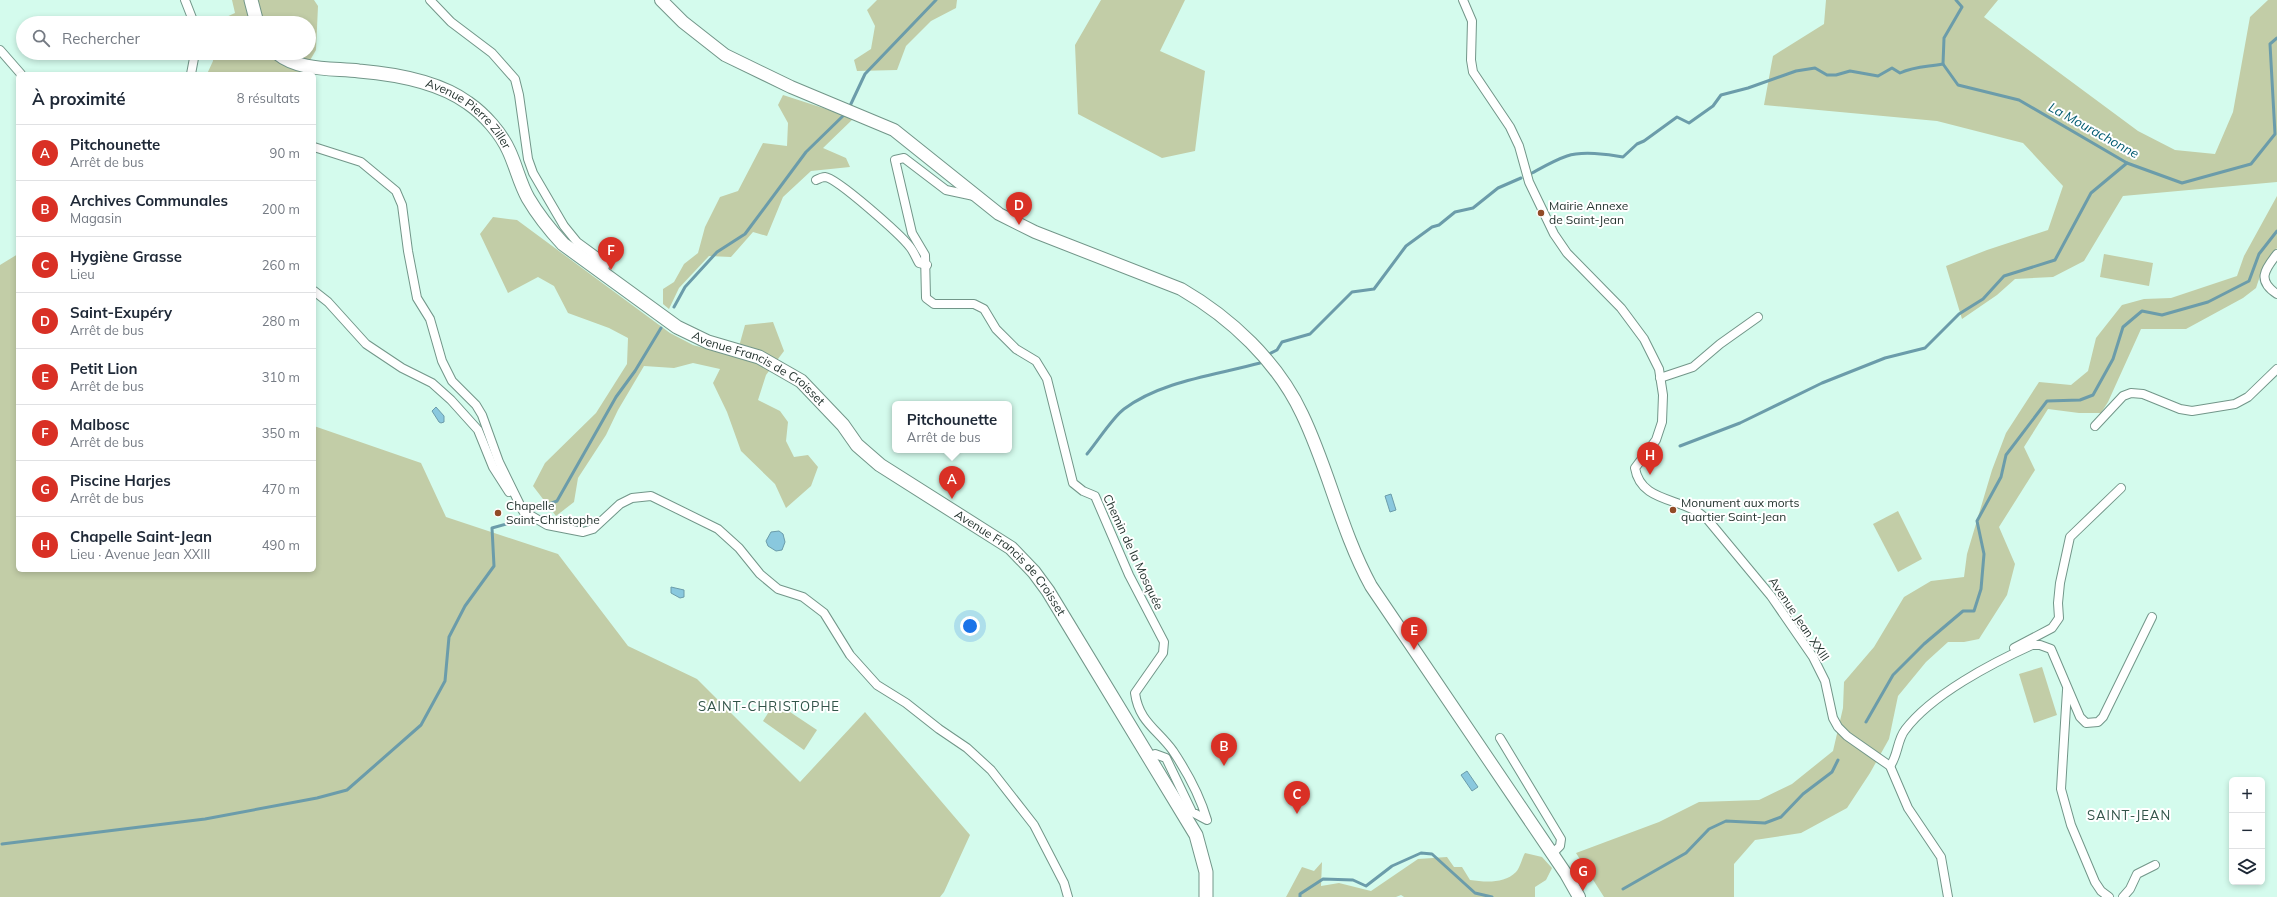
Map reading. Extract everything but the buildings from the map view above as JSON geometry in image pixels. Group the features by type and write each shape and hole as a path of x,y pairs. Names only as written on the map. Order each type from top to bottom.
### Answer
{"main road":[{"path":"250,0 255,16"},
{"path":"661,0 683,22 725,55 791,86 894,130 999,214 1019,225 1181,289 1203,302 1246,336 1263,356 1302,413 1347,537 1371,586 1566,874 1579,897"},
{"name":"Avenue Pierre Ziller","path":"285,60 302,65 360,71 424,82 449,92 468,102 482,115 508,149 528,198 550,231 563,244 599,271"},
{"name":"Avenue Francis de Croisset","path":"599,271 690,335 759,358 801,381 843,425 857,445 880,465 1011,548 1034,572 1048,591 1196,835 1206,872 1206,897"},
{"path":"1566,874 1588,897"}],"street":[{"path":"185,0 191,16"},
{"path":"430,0 451,22 492,53 515,79 519,94 528,159 533,173 564,226 577,242 603,261 605,266 599,271"},
{"path":"1463,0 1472,21 1471,60 1473,72 1510,126 1519,146 1529,182 1554,234 1566,253 1621,308 1644,339 1659,369 1660,378 1693,367 1720,344 1758,317"},
{"path":"0,50 19,72"},
{"path":"191,72 194,60"},
{"path":"316,148 361,162 396,191 402,205 408,251 417,298 430,319 442,361 452,381 479,410 499,462 523,511 547,525 583,532 593,529 620,504 632,498 651,496 718,529 738,548 760,574 778,589 803,597 824,613 850,655 877,685 906,703 939,729 967,748 991,770 1034,825 1064,883 1068,897"},
{"name":"Chemin de la Mosquée","path":"975,196 946,190 904,158 895,160 912,233 925,254 927,265 926,298 934,304 974,304 984,309 996,329 1016,349 1036,361 1047,379 1073,483 1083,491 1095,496 1129,575 1164,642 1163,653 1135,693 1136,704 1144,720 1172,750 1201,801 1207,820 1192,812 1166,758 1160,754 1149,757"},
{"path":"816,180 824,177 834,180 896,232 911,248 919,263 927,265"},
{"path":"2277,254 2269,264 2264,275 2265,283 2269,289 2277,294"},
{"path":"316,293 328,302 366,344 402,368 432,383 452,400 478,430 493,467 504,487 519,504"},
{"path":"2095,426 2123,396 2131,393 2143,394 2180,409 2192,411 2235,404 2248,397 2277,369"},
{"name":"Avenue Jean XXIII","path":"1660,378 1663,395 1662,422 1656,440 1635,468 1641,484 1649,491 1673,503 1695,510 1708,520 1739,555 1771,596 1813,657 1825,681 1833,718 1838,727 1847,736 1890,766"},
{"path":"1952,689 1963,677 2052,628 2059,618 2060,584 2070,537 2121,488"},
{"path":"1948,897 1941,857 1908,808 1890,766 1894,760 1904,732 1925,710 1952,689 2032,645 2040,645 2051,649 2067,690 2080,717 2086,723 2098,722 2110,703 2152,617"},
{"path":"2067,690 2061,781 2063,800 2071,825 2095,882 2101,891 2109,897"},
{"path":"1500,738 1561,839 1560,846 1552,854"},
{"path":"2123,897 2130,889 2137,874 2155,865"}],"green space":[{"path":"232,0 314,0 318,6 316,50 316,16 228,16 235,13"},
{"path":"877,0 957,0 956,8 931,21 906,46 897,70 857,71 854,60 871,49 875,26 867,10"},
{"path":"1101,0 1185,0 1160,51 1205,71 1195,151 1162,158 1078,114 1075,45"},
{"path":"1826,0 1998,0 1984,17 2138,131 2175,150 2215,154 2233,112 2250,17 2268,0 2277,0 2277,182 2123,196 2084,261 2053,277 2015,279 1997,295 1962,319 1946,266 1987,250 2048,230 2063,186 2023,143 1937,121 1764,105 1773,56 1824,24"},
{"path":"310,60 303,72 208,72 213,61"},
{"path":"783,95 854,118 823,148 846,158 850,167 811,171 783,197 767,236 753,232 731,257 709,256 679,288 669,309 663,304 663,289 674,282 684,264 698,253 705,227 720,197 738,191 763,143 787,146 788,123 778,105"},
{"path":"2277,196 2277,248 2263,267 2256,288 2243,298 2186,329 2141,329 2108,402 2101,413 2079,413 2048,409 2024,447 2035,470 1999,527 2015,564 2007,595 1979,639 1964,642 1948,642 1926,662 1898,696 1889,739 1870,773 1847,808 1801,833 1755,840 1734,864 1734,897 1604,897 1576,853 1659,822 1699,802 1759,800 1792,784 1833,751 1843,708 1844,682 1874,647 1904,597 1931,581 1964,577 1967,554 1992,470 2006,433 2039,382 2071,385 2088,371 2096,338 2122,305 2144,299 2171,298 2237,276 2244,256"},
{"path":"493,217 517,220 670,333 693,345 736,357 745,325 773,322 784,351 766,375 758,400 780,411 788,422 786,441 794,457 808,455 818,467 811,486 786,508 775,484 741,451 727,412 713,383 720,369 693,363 674,368 644,366 618,410 606,435 578,478 574,502 556,516 533,486 545,463 596,413 627,364 628,338 609,328 568,313 554,286 538,277 508,293 480,234"},
{"path":"2104,254 2153,263 2149,286 2100,277"},
{"path":"16,255 16,572 316,572 316,427 421,463 446,517 558,554 628,646 697,679 800,782 865,712 970,835 944,892 940,897 0,897 0,265"},
{"path":"1898,511 1922,559 1898,572 1873,524"},
{"path":"2042,667 2057,715 2034,723 2019,674"},
{"path":"775,702 817,730 804,750 763,721"},
{"path":"1525,853 1542,857 1552,868 1546,880 1535,887 1535,897 1404,897 1401,895 1396,897 1286,897 1302,867 1314,871 1322,862 1321,886 1339,883 1371,891 1418,859 1447,857 1454,867 1462,867 1470,880 1488,882 1506,879 1519,868"}],"water":[{"path":"436,407 444,416 444,422 439,422 432,411"},
{"path":"1391,494 1396,510 1390,512 1385,496"},
{"path":"779,531 783,534 785,542 782,550 776,551 768,546 766,541 771,532"},
{"path":"671,587 684,590 684,597 680,598 671,593"},
{"path":"1467,771 1478,787 1472,791 1461,775"}],"waterway":[{"path":"849,108 865,74 936,0"},
{"name":"La Mourachonne","path":"1956,0 1962,7 1944,38 1943,64 1958,85 2019,100 2127,163 2182,183 2251,164 2275,134 2270,44 2277,38"},
{"path":"1532,173 1573,154 1595,154 1623,157 1637,144 1644,141 1677,117 1689,123 1713,106 1721,95 1748,88 1796,71 1815,68 1827,75 1836,75 1850,71 1878,76 1892,68 1900,73 1916,68 1943,64"},
{"path":"674,307 685,287 717,252 745,234 806,152 846,113"},
{"path":"1680,446 1740,423 1822,383 1885,358 1925,348 1959,314 1983,299 2004,276 2055,260 2091,193 2127,163"},
{"path":"1269,354 1277,350 1282,342 1310,334 1352,292 1374,289 1406,246 1432,227 1439,225 1455,212 1473,208 1498,188 1521,178"},
{"path":"1866,722 1893,675 1924,644 1963,611 1974,611 1981,589 1984,554 1977,521 2001,477 2006,455 2047,401 2080,400 2093,395 2113,359 2123,327 2142,311 2162,315 2208,302 2249,281 2259,254 2277,231"},
{"path":"531,511 557,501 616,397 635,371 661,328"},
{"path":"1087,454 1120,413 1139,399 1172,385 1207,375 1260,363"},
{"path":"2,844 205,819 317,798 347,790 421,725 445,681 449,637 465,606 494,566 492,528 517,521"},
{"path":"1623,889 1686,853 1709,829 1726,821 1765,823 1781,817 1803,794 1832,772 1838,760"},
{"path":"1300,897 1300,894 1323,879 1353,880 1366,886 1392,866 1421,853 1432,854 1475,893 1492,897"}],"place":[{"name":"Mairie Annexe de Saint-Jean","path":"1541,213"},
{"name":"Saint-Exupéry","path":"1019,225"},
{"name":"Malbosc","path":"611,270"},
{"name":"Chapelle Saint-Jean","path":"1650,475"},
{"name":"Pitchounette","path":"952,499"},
{"name":"Monument aux morts quartier Saint-Jean","path":"1673,510"},
{"name":"Chapelle Saint-Christophe","path":"498,513"},
{"name":"Petit Lion","path":"1414,650"},
{"name":"Archives Communales","path":"1224,766"},
{"name":"Hygiène Grasse","path":"1297,814"},
{"name":"Piscine Harjes","path":"1583,891"}],"district":[{"name":"SAINT-CHRISTOPHE","path":"769,706"},
{"name":"SAINT-JEAN","path":"2129,815"}]}
